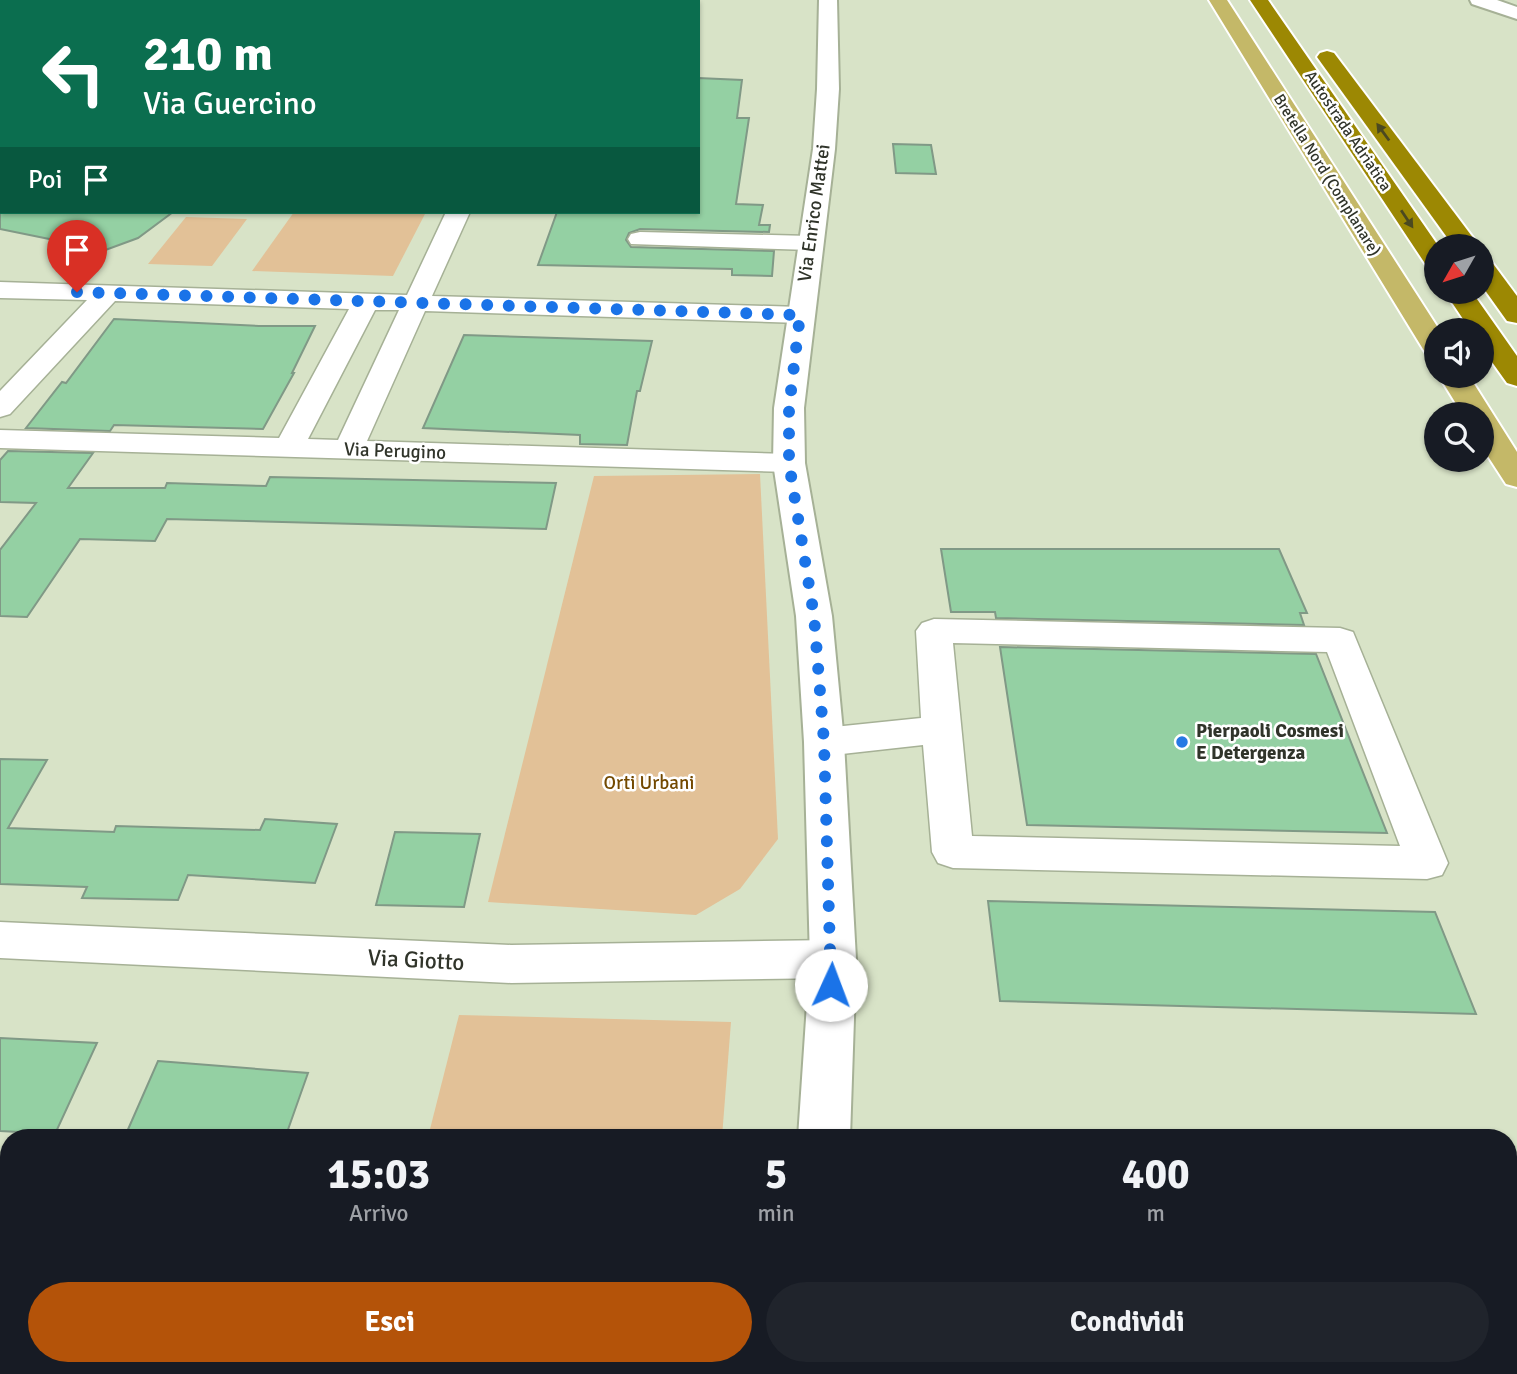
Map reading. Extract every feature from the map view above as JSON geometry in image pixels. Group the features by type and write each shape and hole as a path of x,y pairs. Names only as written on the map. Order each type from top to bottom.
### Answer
{"highway":[{"name":"Autostrada Adriatica","path":"1259,0 1424,243"},
{"name":"Autostrada Adriatica","path":"1319,45 1457,234"},
{"path":"1494,283 1517,315"},
{"path":"1466,304 1517,377"}],"main road":[{"name":"Bretella Nord (Complanare)","path":"1218,0 1424,328"},
{"path":"1494,441 1517,477"}],"street":[{"name":"Via Enrico Mattei","path":"824,1129 832,959 824,742 814,616 789,463 789,408 824,149 828,89 828,0"},
{"path":"1492,1 1517,13"},
{"path":"348,450 457,214"},
{"path":"640,239 810,243"},
{"path":"0,290 800,315"},
{"path":"0,408 108,293"},
{"path":"289,448 366,302"},
{"name":"Via Perugino","path":"0,439 789,463"},
{"path":"934,631 1340,640 1427,863 953,852 941,730 934,631"},
{"path":"824,742 941,730"},
{"name":"Via Giotto","path":"0,940 510,964 832,959"}],"green space":[{"path":"293,214 425,214 393,276 252,271"},
{"path":"186,217 247,219 212,266 148,264"},
{"name":"Orti Urbani","path":"760,474 778,839 740,889 696,915 488,902 594,476"},
{"path":"459,1015 731,1022 723,1129 430,1129"}],"building":[{"path":"700,78 742,80 737,118 749,118 736,204 763,205 759,225 770,225 769,232 640,229 629,233 626,240 631,247 774,251 772,276 732,275 732,269 538,265 556,214 700,214"},
{"path":"893,144 931,145 936,174 896,173"},
{"path":"0,214 170,214 138,238 100,252 79,254 59,241 0,229"},
{"path":"114,319 315,326 294,373 263,429 114,425 110,431 26,428 62,382 66,383"},
{"path":"464,335 652,341 640,391 637,391 627,445 580,444 580,435 423,428"},
{"path":"8,451 93,453 68,488 165,488 167,483 266,486 270,477 556,483 546,529 167,519 155,541 80,539 27,617 0,616 0,550 36,503 0,502 0,460"},
{"path":"941,549 1279,549 1307,613 1300,613 1304,625 996,618 995,612 951,612"},
{"name":"Pierpaoli Cosmesi E Detergenza","path":"1000,647 1316,654 1387,833 1027,825"},
{"path":"0,759 47,760 8,828 114,832 116,826 260,830 265,819 337,824 315,883 188,875 178,900 82,898 87,887 0,884"},
{"path":"395,832 480,834 464,907 376,905"},
{"path":"988,901 1435,912 1476,1014 1000,1001"},
{"path":"0,1038 97,1043 57,1129 0,1129"},
{"path":"158,1061 308,1073 288,1129 128,1129"}],"place":[{"name":"Pierpaoli Cosmesi E Detergenza","path":"1182,742"}],"route":[{"path":"77,292 800,315 789,408 789,463 814,616 824,742 831,985"}]}
